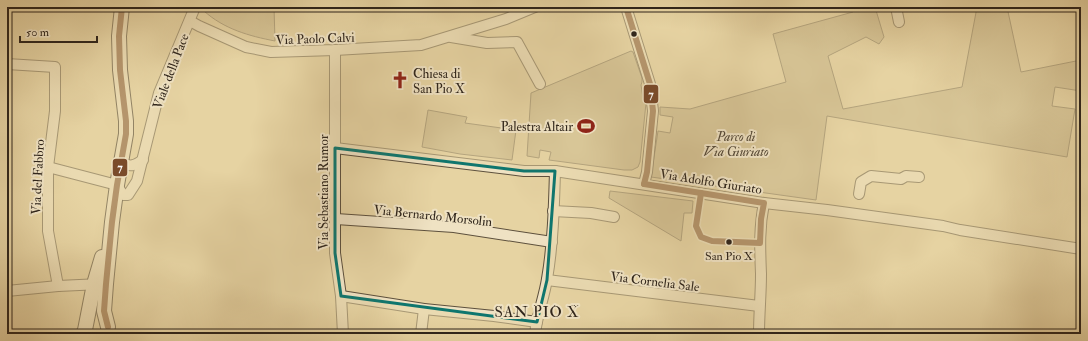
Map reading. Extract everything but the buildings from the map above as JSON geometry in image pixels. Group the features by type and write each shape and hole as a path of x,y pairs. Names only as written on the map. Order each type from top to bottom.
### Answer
{"main road":[{"path":"84,332 100,284 112,222 116,185 126,134 126,121 120,70 122,7"},
{"path":"100,284 104,311 111,330"},
{"path":"84,332 92,325 100,324 111,330"}],"street":[{"name":"Viale della Pace","path":"116,185 123,195 128,195 137,181 159,93 195,7"},
{"name":"Via Paolo Calvi","path":"190,21 246,47 271,52 335,50 420,45 506,19 535,7"},
{"path":"626,7 650,84 653,111 647,172 644,184"},
{"path":"896,7 899,22"},
{"name":"Via Paolo Calvi","path":"447,36 487,43 517,42 540,84"},
{"name":"Via Sebastiano Rumor","path":"335,50 336,253 341,296 343,334"},
{"name":"Via del Fabbro","path":"7,64 55,67 55,111 48,167 48,231 58,286"},
{"name":"Via Adolfo Giuriato","path":"335,148 524,171 555,171 764,203 838,211 943,226 1081,249"},
{"path":"121,163 128,166 135,165 142,160"},
{"path":"48,167 116,185"},
{"path":"535,334 547,280 552,242 555,171"},
{"path":"859,194 861,182 871,176 901,179 906,176 919,177"},
{"path":"758,334 761,276 761,219 764,203"},
{"path":"553,211 591,213 614,217"},
{"name":"Via Bernardo Morsolin","path":"336,219 454,227 552,242"},
{"name":"Via Cornelia Sale","path":"547,280 759,306"},
{"path":"7,291 100,284"},
{"path":"341,296 424,309 537,322"},
{"path":"421,334 424,309"}],"highlighted area":[{"path":"335,148 524,171 555,171 547,280 537,322 341,296 335,253"}],"green space":[{"path":"206,7 274,7 275,41 256,37 228,27 204,11"},
{"name":"Parco di Via Giuriato","path":"855,7 875,7 884,37 879,44 866,37 828,56 843,109 962,87 977,7 1007,7 1021,72 1081,60 1081,91 1055,87 1052,106 1075,109 1067,157 827,116 816,200 651,177 658,131 670,133 673,117 660,115 660,107 690,109 786,82 773,34 853,12"},
{"name":"Palestra Altair","path":"631,51 633,52 642,78 641,85 643,98 646,103 640,162 638,167 632,170 624,170 549,160 551,152 540,150 539,158 527,156 531,93"},
{"path":"428,110 467,117 465,123 516,130 512,160 460,154 422,147"},
{"path":"610,191 693,201 692,213 684,213 681,241 609,198"}],"transit line":[{"name":"7","path":"108,327 104,311 106,284 112,222 126,134 126,121 120,70 119,36 122,7"},
{"name":"7","path":"626,7 650,84 653,111 647,172 644,184"},
{"name":"7","path":"644,184 701,193"},
{"name":"7","path":"701,193 764,203 761,219 760,243 712,241 701,237 696,226 701,193"}],"place":[{"name":"Chiesa di San Pio X","path":"400,80"},
{"name":"Palestra Altair","path":"586,126"},
{"name":"San Pio X","path":"729,242"}],"district":[{"name":"SAN PIO X","path":"537,312"}]}
